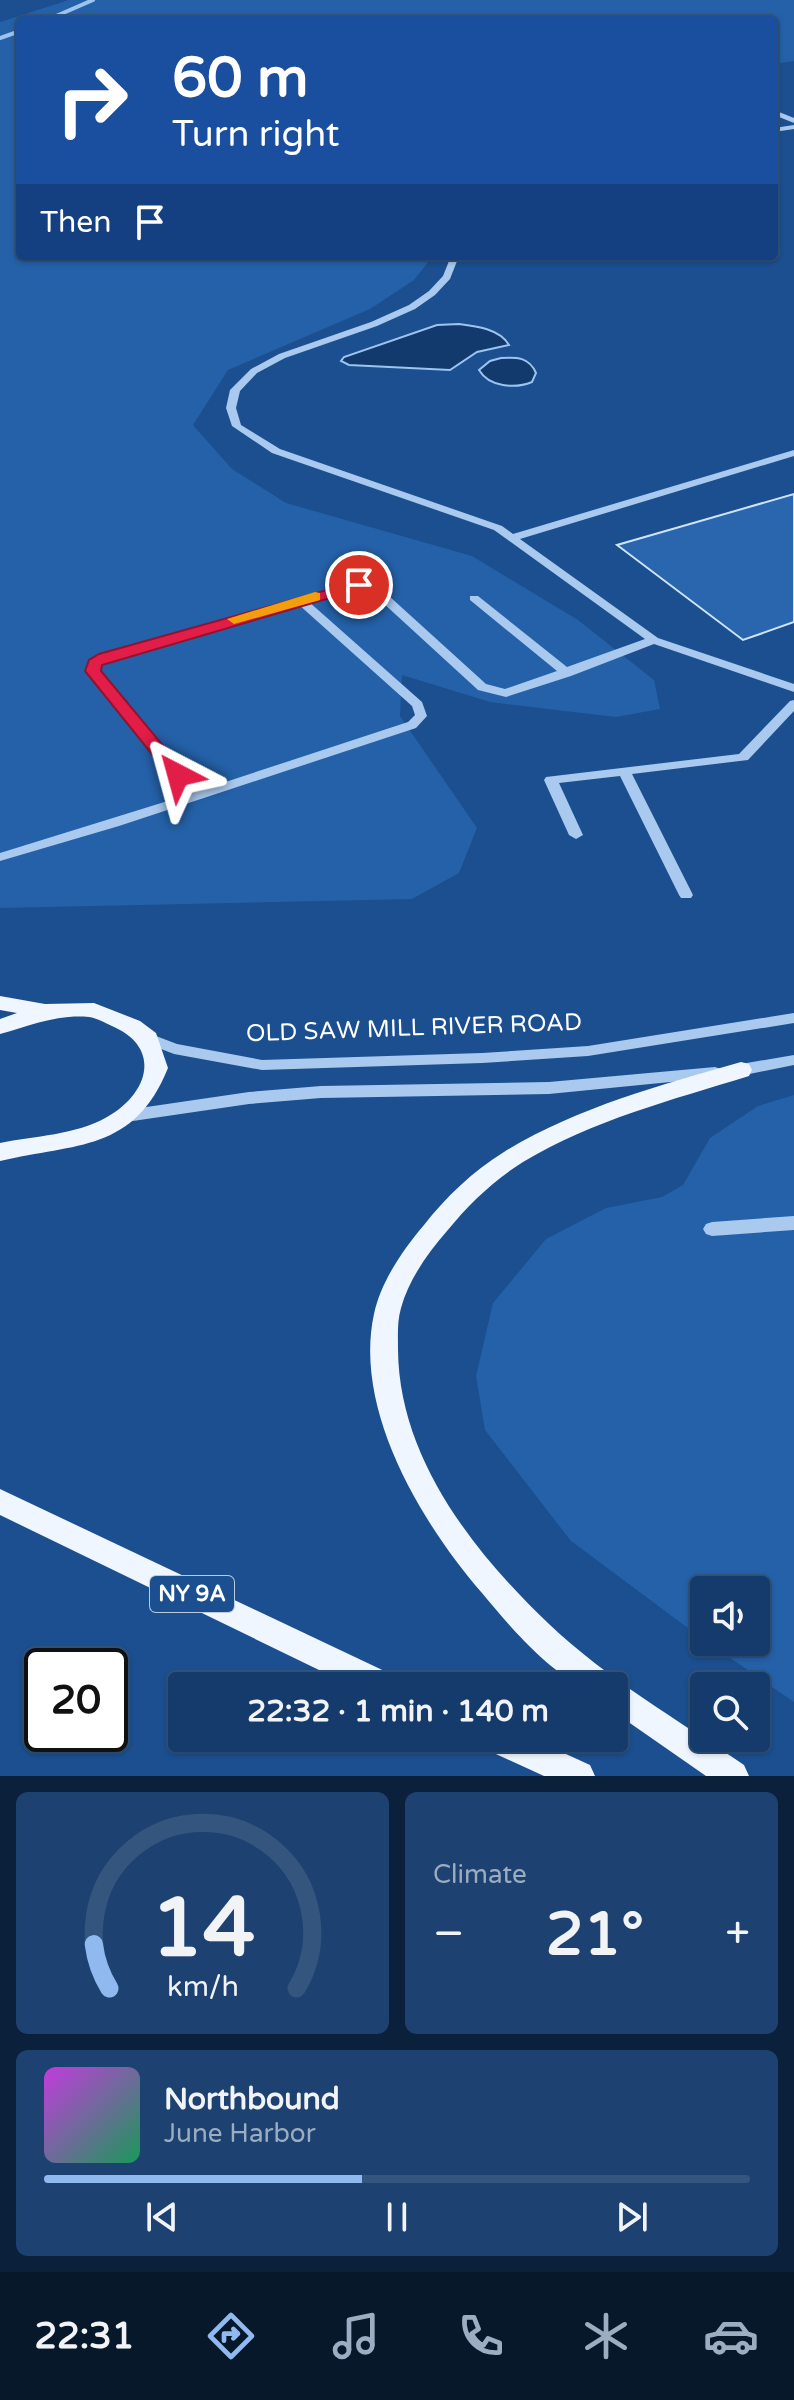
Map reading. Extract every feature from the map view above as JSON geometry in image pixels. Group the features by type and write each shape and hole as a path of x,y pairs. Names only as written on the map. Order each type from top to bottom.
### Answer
{"main road":[{"path":"0,1003 45,1011"},
{"name":"OLD SAW MILL RIVER ROAD","path":"0,1027 45,1011 94,1010 132,1026 148,1038"},
{"path":"0,1152 32,1143 78,1139 126,1116 148,1092 157,1068 148,1038"},
{"path":"586,1672 539,1634 464,1552 412,1467 386,1392 385,1321 411,1257 456,1202 514,1157 590,1118 741,1070"},
{"path":"0,1135 32,1143"},
{"name":"NY 9A","path":"0,1501 355,1672"},
{"path":"628,1704 733,1776"},
{"path":"527,1752 579,1776"}],"street":[{"path":"453,260 447,277 412,307 374,324 282,356 254,371 235,390 231,408 237,426 276,451 498,528 654,640 794,688"},
{"path":"511,538 794,453"},
{"path":"195,796 93,671 95,663 105,657 359,585 374,588 482,687 506,693 654,640"},
{"path":"474,598 567,673"},
{"path":"0,857 412,725 421,716 418,705 300,600"},
{"path":"576,835 551,780 743,757 794,704"},
{"path":"624,771 686,895"},
{"name":"OLD SAW MILL RIVER ROAD","path":"148,1038 174,1049 262,1065 588,1051 794,1018"},
{"path":"126,1116 234,1100 321,1092 549,1088 741,1070 794,1060"},
{"path":"712,1229 794,1223"}],"shaded area":[{"path":"69,0 794,0 794,61 778,63 778,16 19,16"},
{"path":"16,17 16,260 430,260 414,280 370,309 228,370 193,425 232,469 286,503 472,556 578,620 654,680 660,709 616,717 490,702 402,675 400,716 477,828 459,873 412,899 0,908 0,22"},
{"path":"459,324 494,332 509,345 477,352 450,370 349,365 341,361 344,357 437,325"},
{"path":"517,358 530,364 536,373 532,382 503,385 483,376 479,370 490,361"},
{"path":"794,1095 794,1702 770,1685 770,1672 750,1672 727,1656 770,1656 770,1576 690,1576 690,1630 571,1541 485,1430 476,1376 493,1303 546,1239 606,1208 662,1197 683,1185 710,1138 758,1106"}],"building":[{"path":"794,494 794,622 743,640 617,545"}],"waterway":[{"path":"56,16 93,0"},
{"path":"0,38 16,32"}],"slow traffic":[{"path":"234,619 315,596"}],"route":[{"path":"178,775 93,671 95,663 105,657 359,585"}]}
